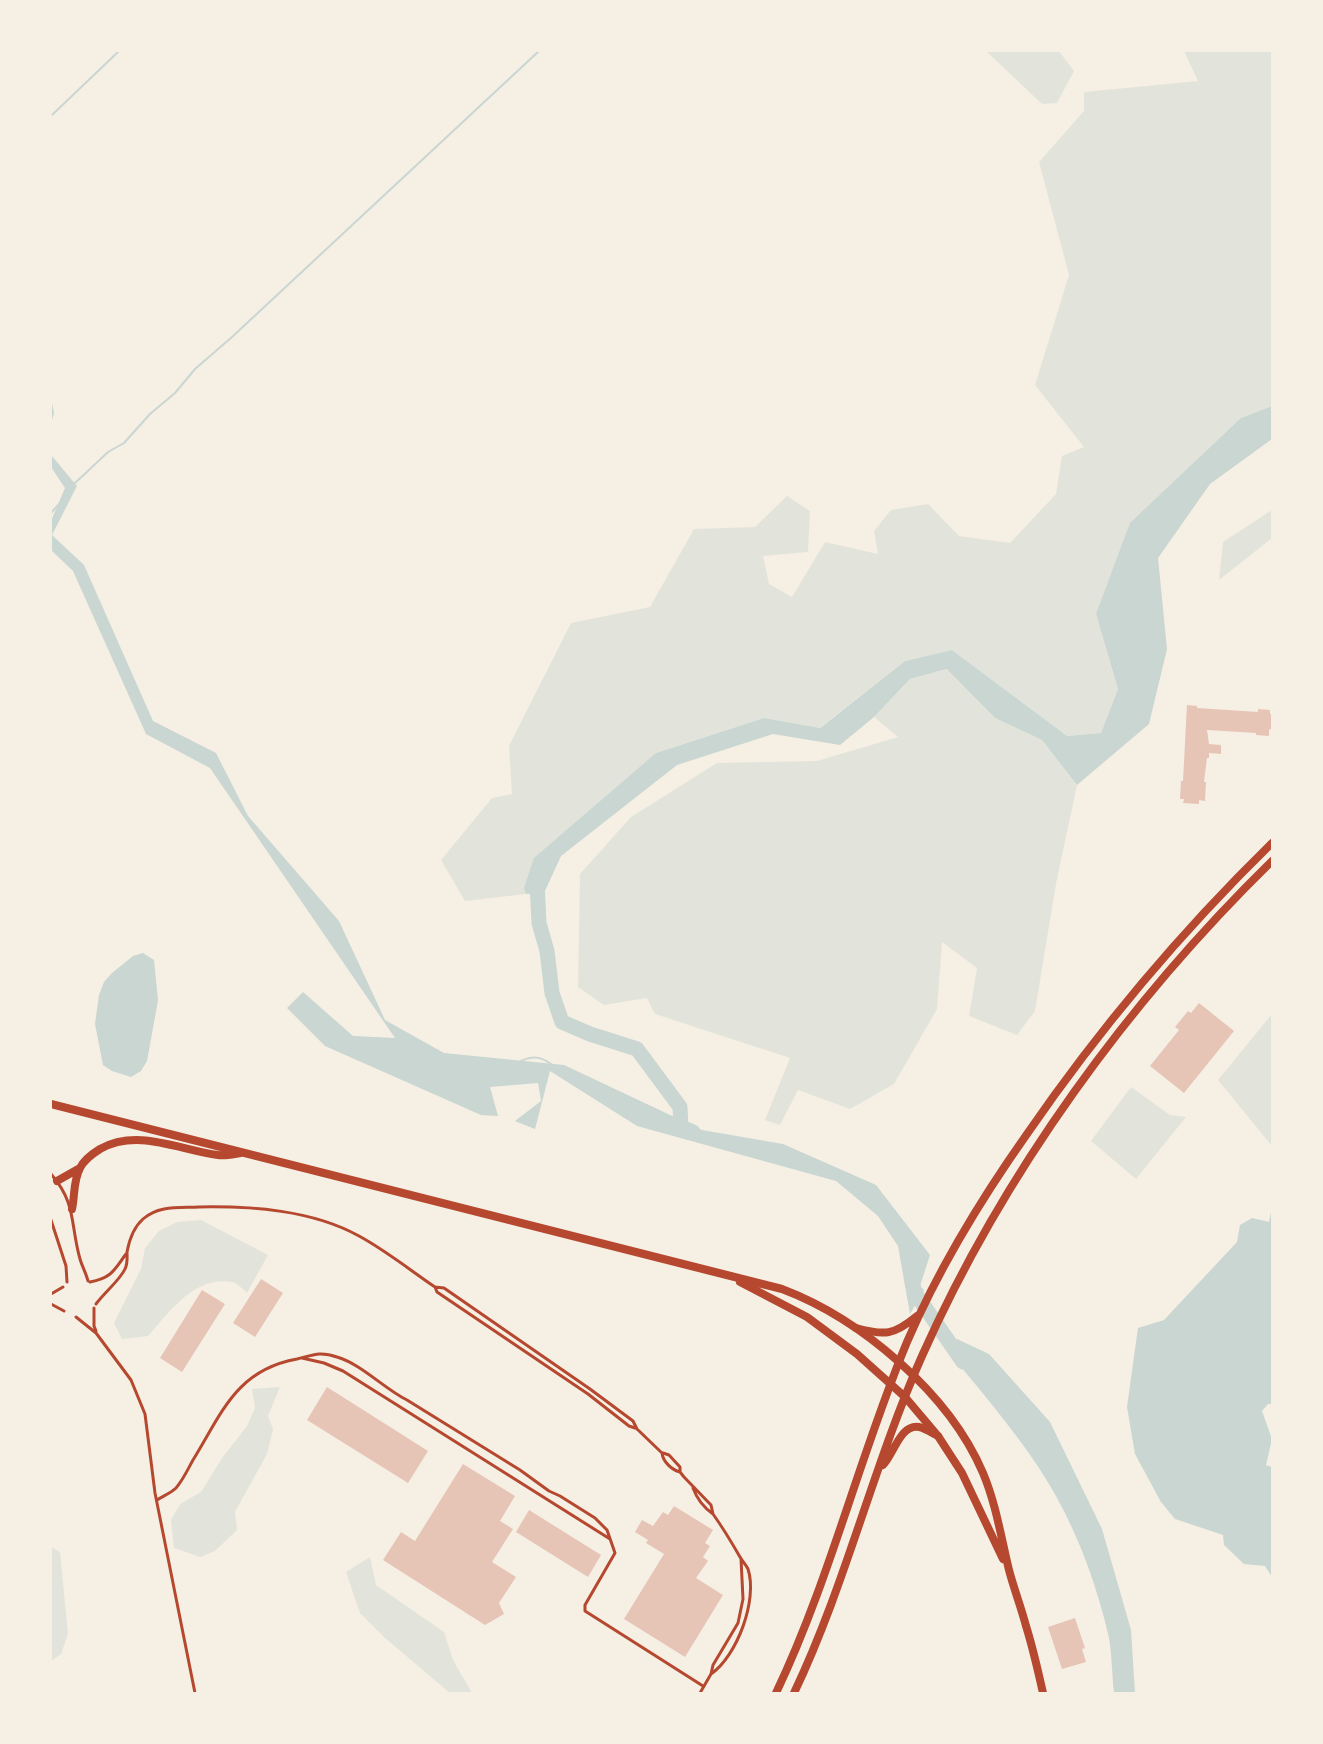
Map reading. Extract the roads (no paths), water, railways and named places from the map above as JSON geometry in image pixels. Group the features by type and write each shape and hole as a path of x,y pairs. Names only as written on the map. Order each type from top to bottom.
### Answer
{"main road":[{"path":"776,1693 805,1628 907,1342 943,1267 975,1212 1092,1042 1147,976 1272,843"},
{"path":"794,1693 826,1620 905,1397 922,1356 982,1235 1015,1181 1100,1059 1181,957 1272,861"},
{"path":"51,1104 782,1289 825,1308 856,1328 914,1376 945,1410 966,1441 983,1472 994,1504 1009,1572 1043,1693"},
{"path":"72,1209 80,1168 86,1159 107,1145 136,1140 157,1141 220,1155 246,1152"},
{"path":"54,1177 80,1168"},
{"path":"729,1277 807,1317 843,1343 905,1397 938,1436 966,1479 1009,1572"},
{"path":"856,1328 876,1334 890,1333 903,1328 920,1314"},
{"path":"879,1470 888,1460 902,1434 912,1428 919,1427 938,1436"}],"lane":[{"path":"54,1177 72,1209 80,1259 89,1282 111,1275 119,1267 135,1229 153,1211 164,1208 225,1207 304,1217 360,1236 435,1287 444,1288 591,1389 633,1421 637,1429 680,1467 680,1472 711,1505 714,1514 747,1567 750,1577 749,1607 739,1636 719,1669 711,1674"},
{"path":"51,1220 66,1266 67,1282"},
{"path":"96,1333 95,1306 123,1275 128,1263 127,1252"},
{"path":"51,1294 63,1287"},
{"path":"435,1287 437,1292 588,1394 629,1426 637,1429"},
{"path":"51,1304 64,1311"},
{"path":"76,1317 96,1333 131,1380 145,1414 157,1500 195,1693"},
{"path":"157,1500 178,1486 242,1385 261,1370 280,1362 301,1358 312,1353 334,1356 347,1361 394,1394 595,1518 607,1530 615,1548 615,1557 585,1605 585,1611 703,1686"},
{"path":"301,1358 338,1368 610,1539"},
{"path":"662,1453 663,1458 674,1471 680,1472"},
{"path":"693,1487 696,1497 706,1509 714,1514"},
{"path":"699,1693 738,1623 742,1611 741,1559"}],"waterway":[{"path":"51,116 119,51"},
{"path":"74,484 108,452 124,443 150,414 175,393 195,369 539,51"},
{"path":"51,403 53,413 51,420"},
{"path":"51,513 59,504"},
{"path":"542,876 537,882 539,923 547,951 552,993 562,1022 590,1034 637,1049 680,1107 681,1127 693,1132"},
{"path":"521,1061 538,1058 554,1066"},
{"path":"912,1282 915,1293 963,1362"}]}
